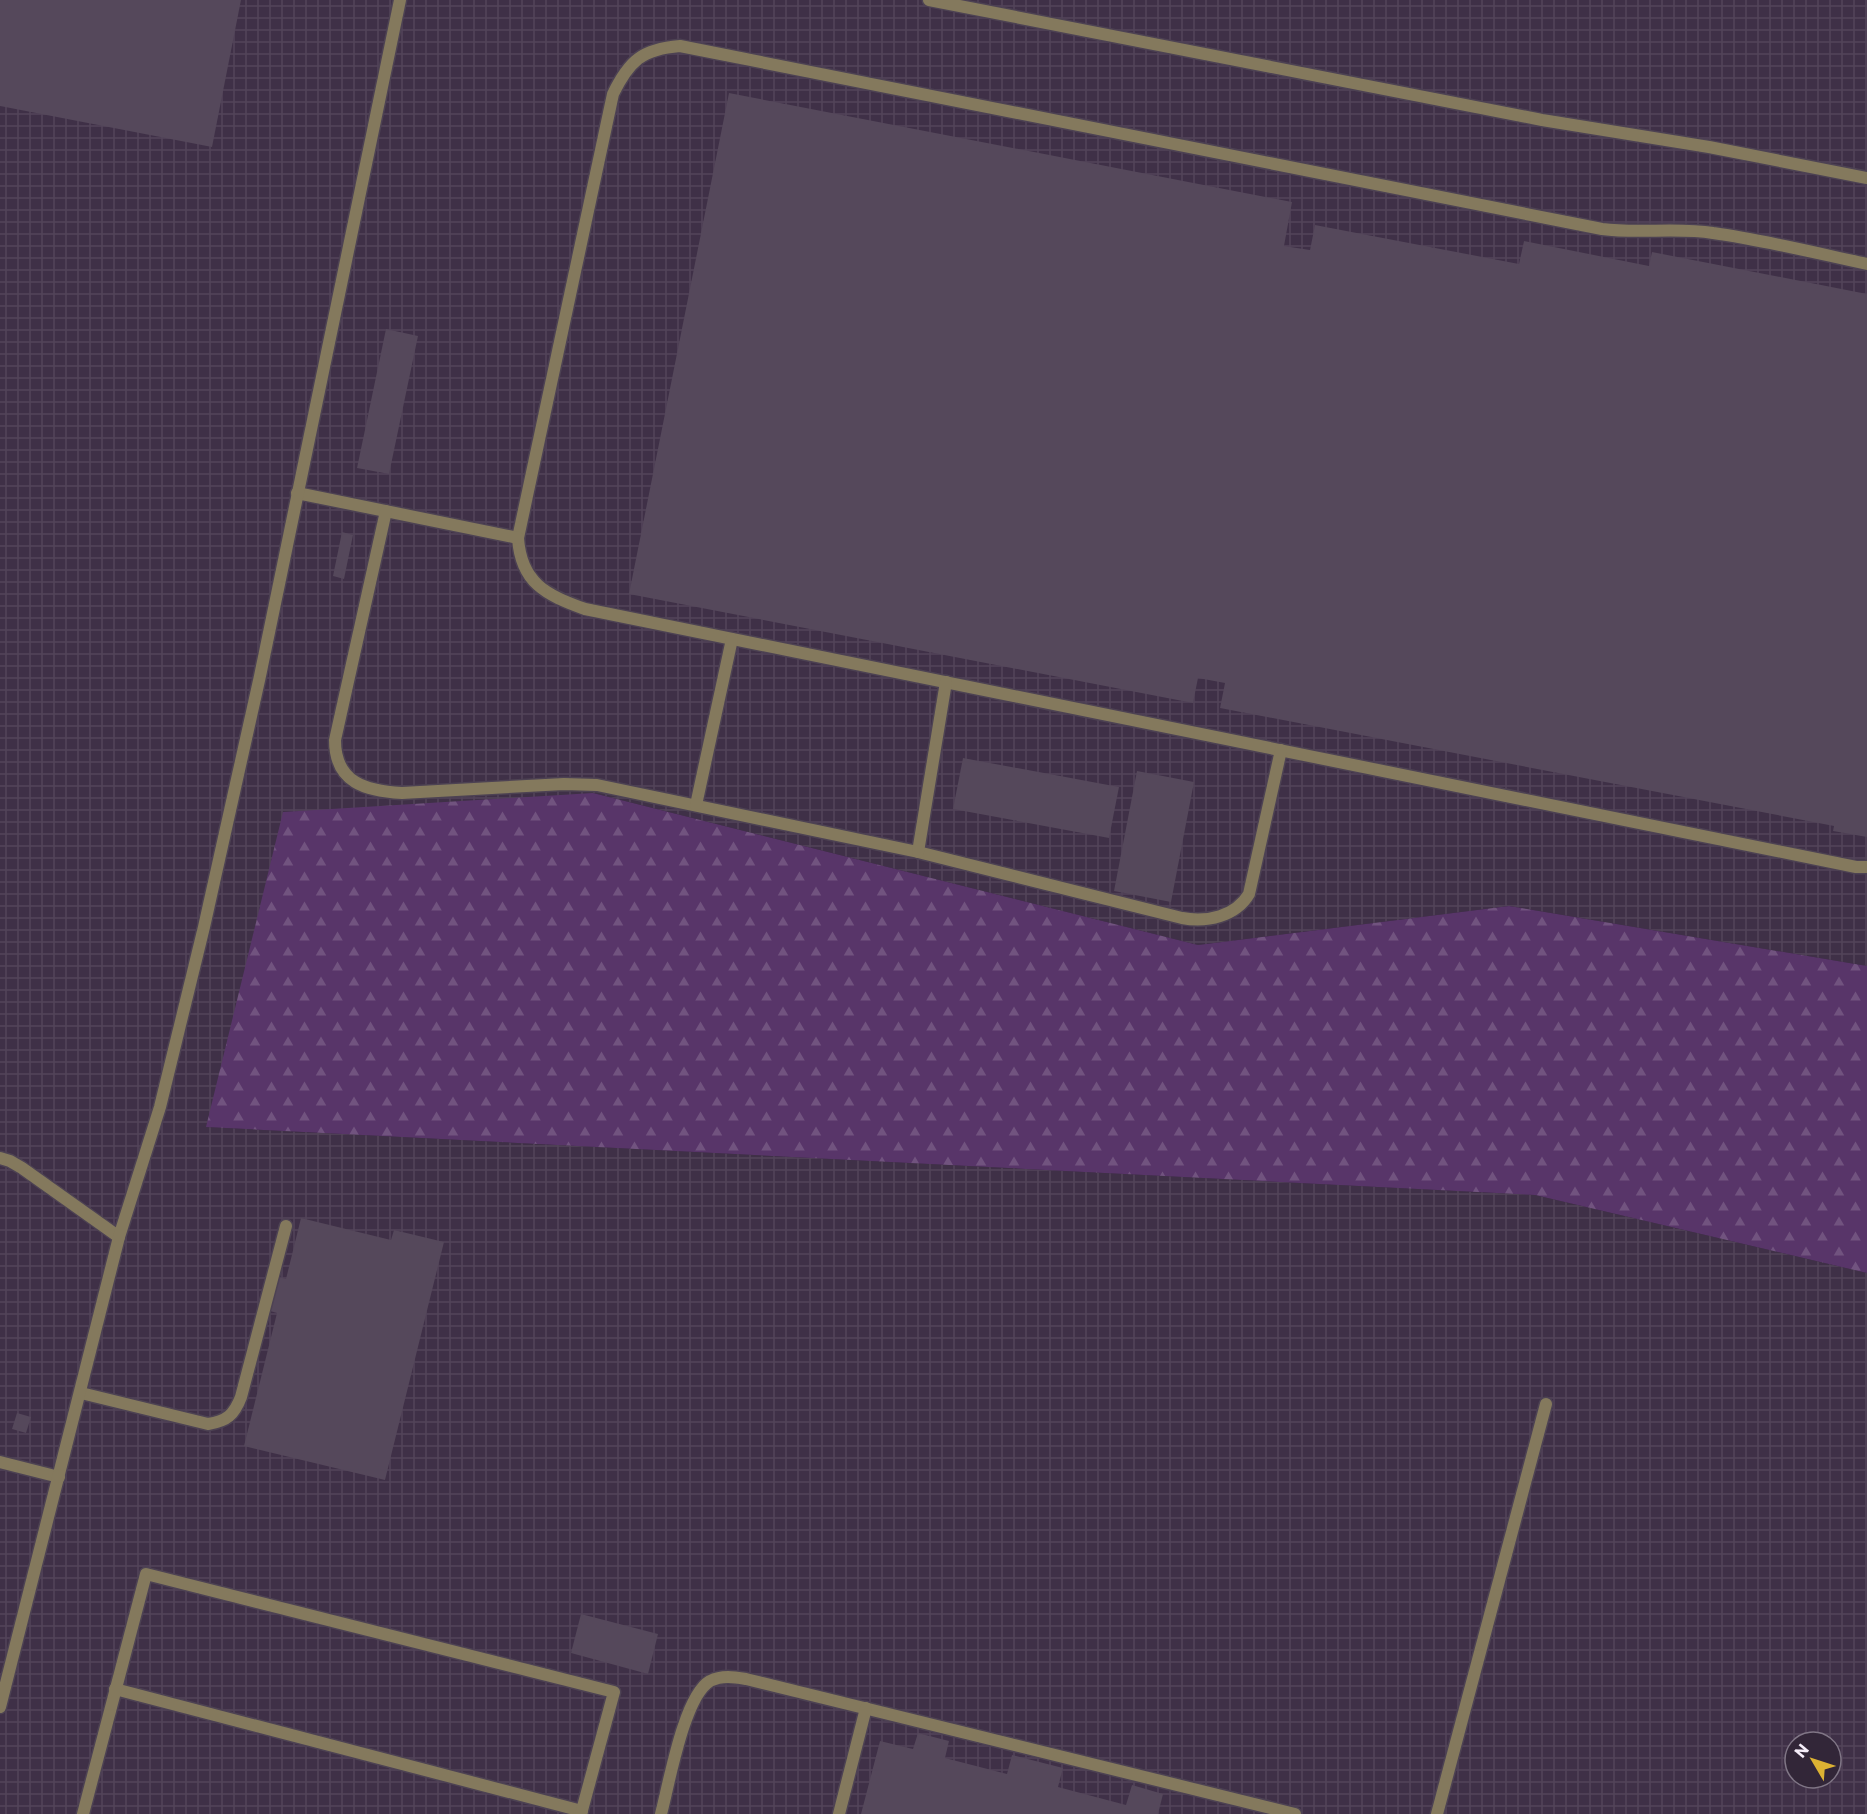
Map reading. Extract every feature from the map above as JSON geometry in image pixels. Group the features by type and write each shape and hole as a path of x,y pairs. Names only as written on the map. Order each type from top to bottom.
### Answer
{"street":[{"path":"0,1707 119,1237 160,1107 204,927 400,0"},
{"path":"929,0 1542,120 1709,147 1867,178"},
{"path":"1867,264 1714,233 1602,229 680,46 659,48 638,58 623,74 613,94 518,538 519,556 525,570 535,582 548,594 585,609 1845,865 1867,867"},
{"path":"297,493 518,538"},
{"path":"386,511 335,740 337,761 347,776 365,787 388,792 597,785 918,852 1182,918 1198,920 1237,909 1249,894 1281,750"},
{"path":"696,805 732,639"},
{"path":"918,852 946,682"},
{"path":"0,1158 22,1168 119,1237"},
{"path":"81,1393 208,1424 230,1417 241,1397 286,1226"},
{"path":"1437,1814 1546,1404"},
{"path":"0,1462 59,1477"},
{"path":"83,1814 146,1574 614,1692 582,1813 116,1689"},
{"path":"661,1814 687,1715 696,1696 710,1682 728,1676 1295,1814"},
{"path":"839,1814 866,1708"}],"shaded area":[{"path":"0,0 1867,0 1867,966 1509,906 1198,945 593,793 206,1127 1535,1195 1867,1273 1867,1814 0,1814"}],"green space":[{"path":"593,793 1198,945 1509,906 1867,966 1867,1273 1535,1195 206,1127 283,812"}],"building":[{"path":"0,0 241,0 212,147 0,106"},
{"path":"729,93 1292,202 1284,246 1310,250 1315,225 1519,264 1524,241 1649,266 1652,252 1867,294 1867,837 1833,831 1834,826 1220,708 1225,683 1198,678 1193,703 629,594"},
{"path":"386,329 418,336 389,474 357,468"},
{"path":"342,532 353,535 344,579 333,576"},
{"path":"963,758 1119,787 1109,838 953,809"},
{"path":"1137,771 1194,782 1171,902 1114,891"},
{"path":"301,1218 391,1240 394,1230 444,1242 385,1480 244,1446 277,1313 270,1311 278,1277 286,1279"},
{"path":"17,1413 31,1417 26,1433 12,1429"},
{"path":"581,1614 658,1634 648,1674 571,1653"},
{"path":"918,1733 949,1741 945,1758 1007,1774 1012,1755 1063,1768 1058,1787 1126,1805 1132,1785 1163,1794 1158,1814 861,1814 880,1741 913,1749"}]}
